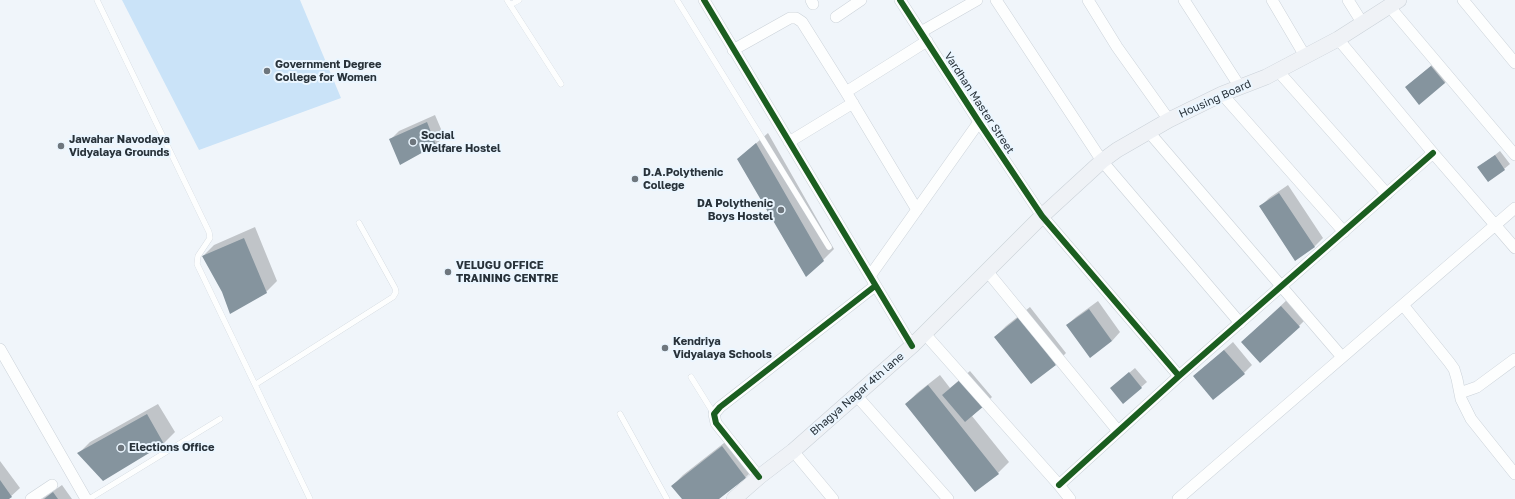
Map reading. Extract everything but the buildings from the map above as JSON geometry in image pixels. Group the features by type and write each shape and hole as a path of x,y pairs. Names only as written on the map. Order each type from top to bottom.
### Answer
{"main road":[{"name":"Housing Board","path":"1042,216 1102,161 1148,131 1222,94 1278,70 1338,39 1394,3"},
{"name":"Bhagya Nagar 4th lane","path":"734,499 759,477 793,451 912,346 1042,216"}],"street":[{"path":"704,0 912,346"},
{"path":"836,17 861,0"},
{"name":"Vardhan Master Street","path":"900,0 1042,216 1179,376"},
{"path":"846,92 977,0"},
{"path":"996,0 1102,161 1240,323"},
{"path":"1088,0 1117,46 1169,120"},
{"path":"1184,0 1240,87"},
{"path":"1272,0 1305,56"},
{"path":"1348,0 1363,24"},
{"path":"1463,0 1515,63"},
{"path":"1394,3 1515,155"},
{"path":"734,50 790,18 799,19 853,103 917,210"},
{"path":"1338,39 1515,248"},
{"path":"1278,70 1387,194"},
{"path":"1222,94 1344,232"},
{"path":"789,142 853,103"},
{"path":"759,477 716,423 714,414 720,407 872,281 917,210 979,122"},
{"path":"1148,131 1342,357"},
{"path":"1059,485 1179,376 1433,153"},
{"path":"1178,499 1515,208"},
{"path":"987,271 1118,432"},
{"path":"1403,305 1454,369 1464,408 1515,474"},
{"path":"925,334 1070,499"},
{"path":"0,349 88,499"},
{"path":"1460,392 1477,387 1515,359"},
{"path":"856,395 948,499"},
{"path":"793,451 833,499"},
{"path":"31,499 52,485"}],"lane":[{"path":"97,0 209,232 210,238 198,256 197,264 310,499"},
{"path":"519,0 509,3 561,84"},
{"path":"676,0 829,247"},
{"path":"256,384 393,297 396,292 395,288 359,224"},
{"path":"691,377 714,414"},
{"path":"620,414 668,499"},
{"path":"88,499 220,419"}],"shaded area":[{"path":"122,0 300,0 341,98 199,150"}],"cycle path":[{"path":"704,0 912,346"},
{"path":"900,0 1042,216 1179,376"},
{"path":"1059,485 1179,376 1433,153"},
{"path":"759,477 716,423 714,414 720,407 875,286"}],"place":[{"name":"Government Degree College for Women","path":"267,71"},
{"name":"Social Welfare Hostel","path":"413,142"},
{"name":"Jawahar Navodaya Vidyalaya Grounds","path":"61,146"},
{"name":"D.A.Polythenic College","path":"635,179"},
{"name":"DA Polythenic Boys Hostel","path":"781,210"},
{"name":"VELUGU OFFICE TRAINING CENTRE","path":"448,272"},
{"name":"Kendriya Vidyalaya Schools","path":"665,348"},
{"name":"Elections Office","path":"121,448"}]}
